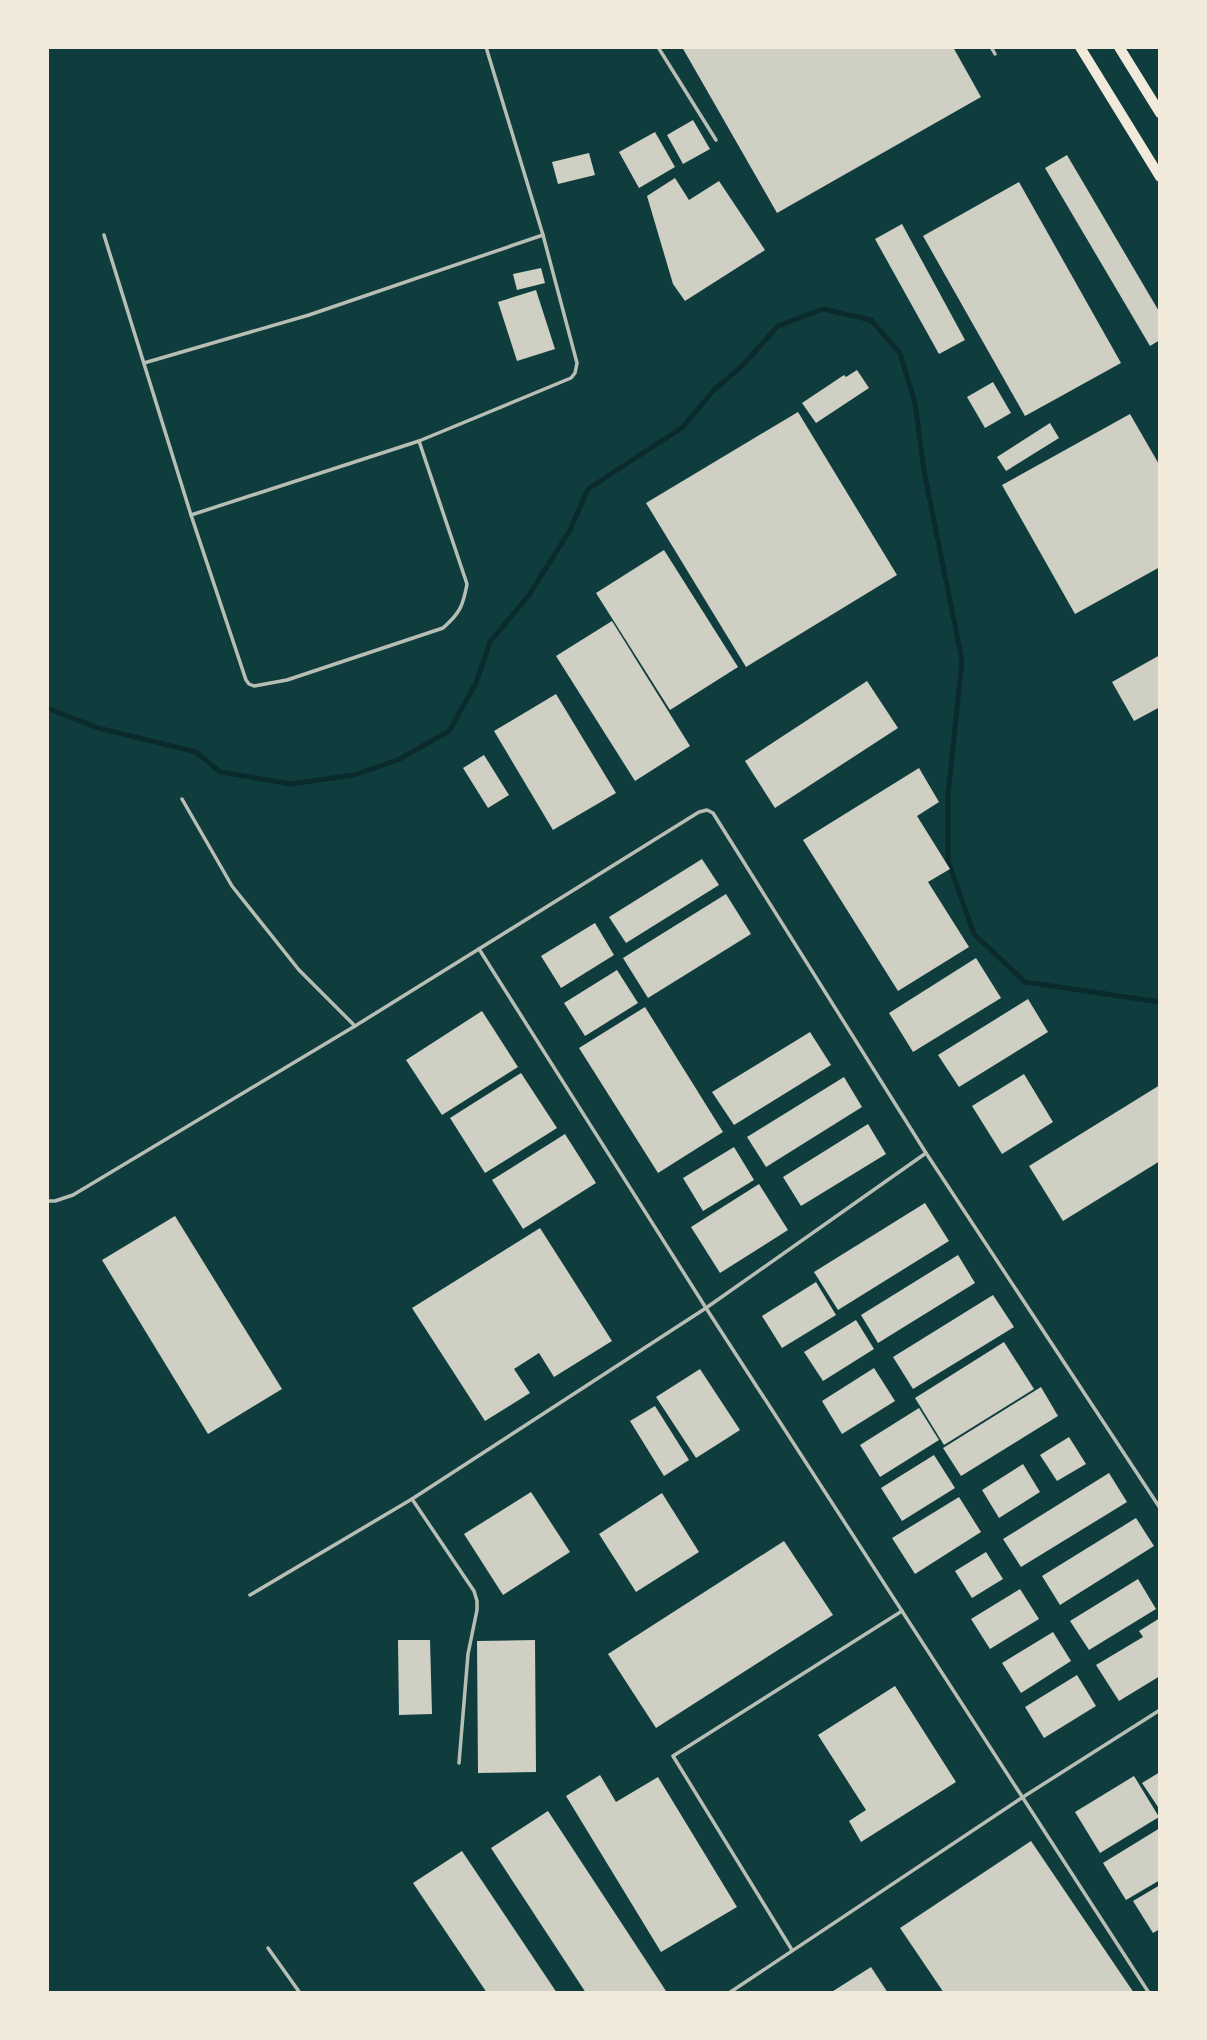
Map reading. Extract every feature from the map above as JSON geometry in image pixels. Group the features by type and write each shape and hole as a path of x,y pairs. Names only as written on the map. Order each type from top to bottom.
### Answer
{"main road":[{"path":"1080,47 1160,177"},
{"path":"1119,47 1160,113"}],"lane":[{"path":"191,515 419,441 571,378 575,373 577,363 543,235 486,47"},
{"path":"658,47 716,140"},
{"path":"991,47 995,54"},
{"path":"104,235 191,515 248,684 254,686 287,680 443,628 457,616 463,604 467,584 419,441"},
{"path":"144,363 309,314 543,235"},
{"path":"182,799 232,886 299,970 355,1026"},
{"path":"47,1201 73,1195 355,1026 699,811 707,810 713,813 926,1153 1160,1508"},
{"path":"479,949 706,1308 1149,1993"},
{"path":"250,1595 412,1499 706,1308 926,1153"},
{"path":"412,1499 474,1591 477,1601 468,1654 459,1763"},
{"path":"792,1950 673,1756 902,1611"},
{"path":"729,1993 1023,1797 1160,1710"},
{"path":"268,1948 300,1993"}],"building":[{"path":"682,47 953,47 981,97 777,213"},
{"path":"693,120 710,149 683,164 667,135"},
{"path":"655,132 675,167 639,188 619,152"},
{"path":"589,153 595,175 558,184 552,162"},
{"path":"1067,155 1160,313 1160,340 1150,346 1045,168"},
{"path":"675,178 689,200 719,181 765,250 685,301 673,284 647,196"},
{"path":"1019,182 1121,363 1025,416 923,236"},
{"path":"902,224 965,340 939,354 875,239"},
{"path":"541,268 545,283 517,290 513,274"},
{"path":"536,290 555,349 517,361 498,302"},
{"path":"857,370 869,388 816,423 802,403 844,375 846,377"},
{"path":"993,382 1011,413 985,428 967,397"},
{"path":"798,412 897,575 746,667 646,503"},
{"path":"1130,414 1160,466 1160,567 1075,614 1002,485"},
{"path":"1050,423 1059,438 1006,471 997,457"},
{"path":"664,550 738,667 670,710 596,593"},
{"path":"612,621 690,746 635,781 556,656"},
{"path":"1160,655 1160,707 1134,721 1112,682"},
{"path":"867,681 898,728 775,808 745,761"},
{"path":"556,694 616,793 553,830 494,731"},
{"path":"484,755 509,795 488,808 463,768"},
{"path":"919,768 939,802 917,816 950,869 928,882 969,947 898,991 803,840"},
{"path":"702,859 719,885 626,943 609,917"},
{"path":"726,894 751,934 648,998 623,958"},
{"path":"595,923 614,955 561,988 541,956"},
{"path":"976,958 1001,998 913,1052 889,1013"},
{"path":"617,970 638,1003 585,1036 564,1003"},
{"path":"1028,999 1048,1032 959,1087 938,1055"},
{"path":"645,1007 723,1132 658,1173 579,1048"},
{"path":"482,1011 518,1067 442,1115 406,1060"},
{"path":"810,1032 831,1065 734,1125 712,1092"},
{"path":"521,1073 557,1128 485,1173 450,1118"},
{"path":"1024,1074 1053,1122 1002,1154 972,1106"},
{"path":"844,1077 862,1107 766,1167 747,1137"},
{"path":"1160,1085 1160,1161 1063,1221 1029,1166"},
{"path":"868,1124 886,1154 801,1206 783,1177"},
{"path":"565,1134 596,1183 523,1229 492,1180"},
{"path":"734,1147 754,1180 703,1211 683,1178"},
{"path":"759,1184 788,1230 720,1273 691,1227"},
{"path":"925,1203 949,1241 838,1310 814,1272"},
{"path":"175,1216 282,1389 208,1434 102,1260"},
{"path":"540,1228 612,1341 554,1377 539,1353 514,1369 530,1393 485,1421 412,1308"},
{"path":"958,1255 975,1283 878,1343 861,1315"},
{"path":"816,1282 836,1315 782,1348 762,1316"},
{"path":"993,1295 1014,1327 913,1389 893,1357"},
{"path":"856,1320 874,1349 823,1381 804,1352"},
{"path":"1004,1342 1034,1389 944,1445 915,1398"},
{"path":"874,1368 895,1401 842,1434 822,1401"},
{"path":"700,1369 740,1430 696,1458 656,1397"},
{"path":"1041,1387 1058,1416 961,1476 943,1448"},
{"path":"655,1406 689,1460 664,1476 630,1421"},
{"path":"919,1408 939,1440 880,1477 860,1445"},
{"path":"1069,1437 1086,1464 1057,1481 1040,1455"},
{"path":"934,1455 955,1488 902,1521 881,1488"},
{"path":"1023,1464 1040,1492 999,1518 982,1490"},
{"path":"1109,1473 1127,1502 1021,1567 1003,1539"},
{"path":"531,1492 570,1552 503,1595 464,1534"},
{"path":"662,1493 699,1552 636,1592 599,1534"},
{"path":"959,1497 981,1532 915,1574 892,1538"},
{"path":"1136,1518 1154,1546 1060,1605 1042,1576"},
{"path":"784,1541 833,1615 656,1728 608,1654"},
{"path":"986,1552 1003,1579 972,1598 955,1571"},
{"path":"1138,1579 1156,1609 1089,1650 1070,1621"},
{"path":"1020,1589 1039,1619 990,1649 971,1619"},
{"path":"1160,1618 1160,1676 1119,1701 1096,1665 1143,1637 1139,1631"},
{"path":"1053,1632 1071,1661 1021,1693 1002,1663"},
{"path":"398,1640 430,1640 432,1714 399,1715"},
{"path":"535,1640 536,1772 478,1773 477,1641"},
{"path":"1077,1675 1096,1706 1044,1738 1025,1707"},
{"path":"895,1686 956,1782 861,1842 849,1821 866,1810 818,1735"},
{"path":"1160,1772 1160,1810 1142,1783"},
{"path":"600,1775 616,1802 658,1777 737,1907 661,1952 566,1796"},
{"path":"1134,1776 1159,1817 1100,1853 1075,1812"},
{"path":"548,1811 666,1991 663,1993 586,1993 491,1848"},
{"path":"1160,1828 1160,1880 1126,1900 1103,1863"},
{"path":"1031,1841 1134,1993 944,1993 900,1928"},
{"path":"462,1851 557,1993 487,1993 413,1883"},
{"path":"1160,1885 1160,1929 1153,1933 1133,1901"},
{"path":"871,1967 888,1993 830,1993"}],"waterway":[{"path":"47,708 98,728 196,752 220,772 291,784 354,775 398,760 449,731 476,683 490,642 529,595 570,530 588,489 683,427 713,391 743,365 778,326 823,309 871,320 900,353 915,403 924,471 962,660 948,796 948,861 974,934 1025,982 1160,1002"}]}
